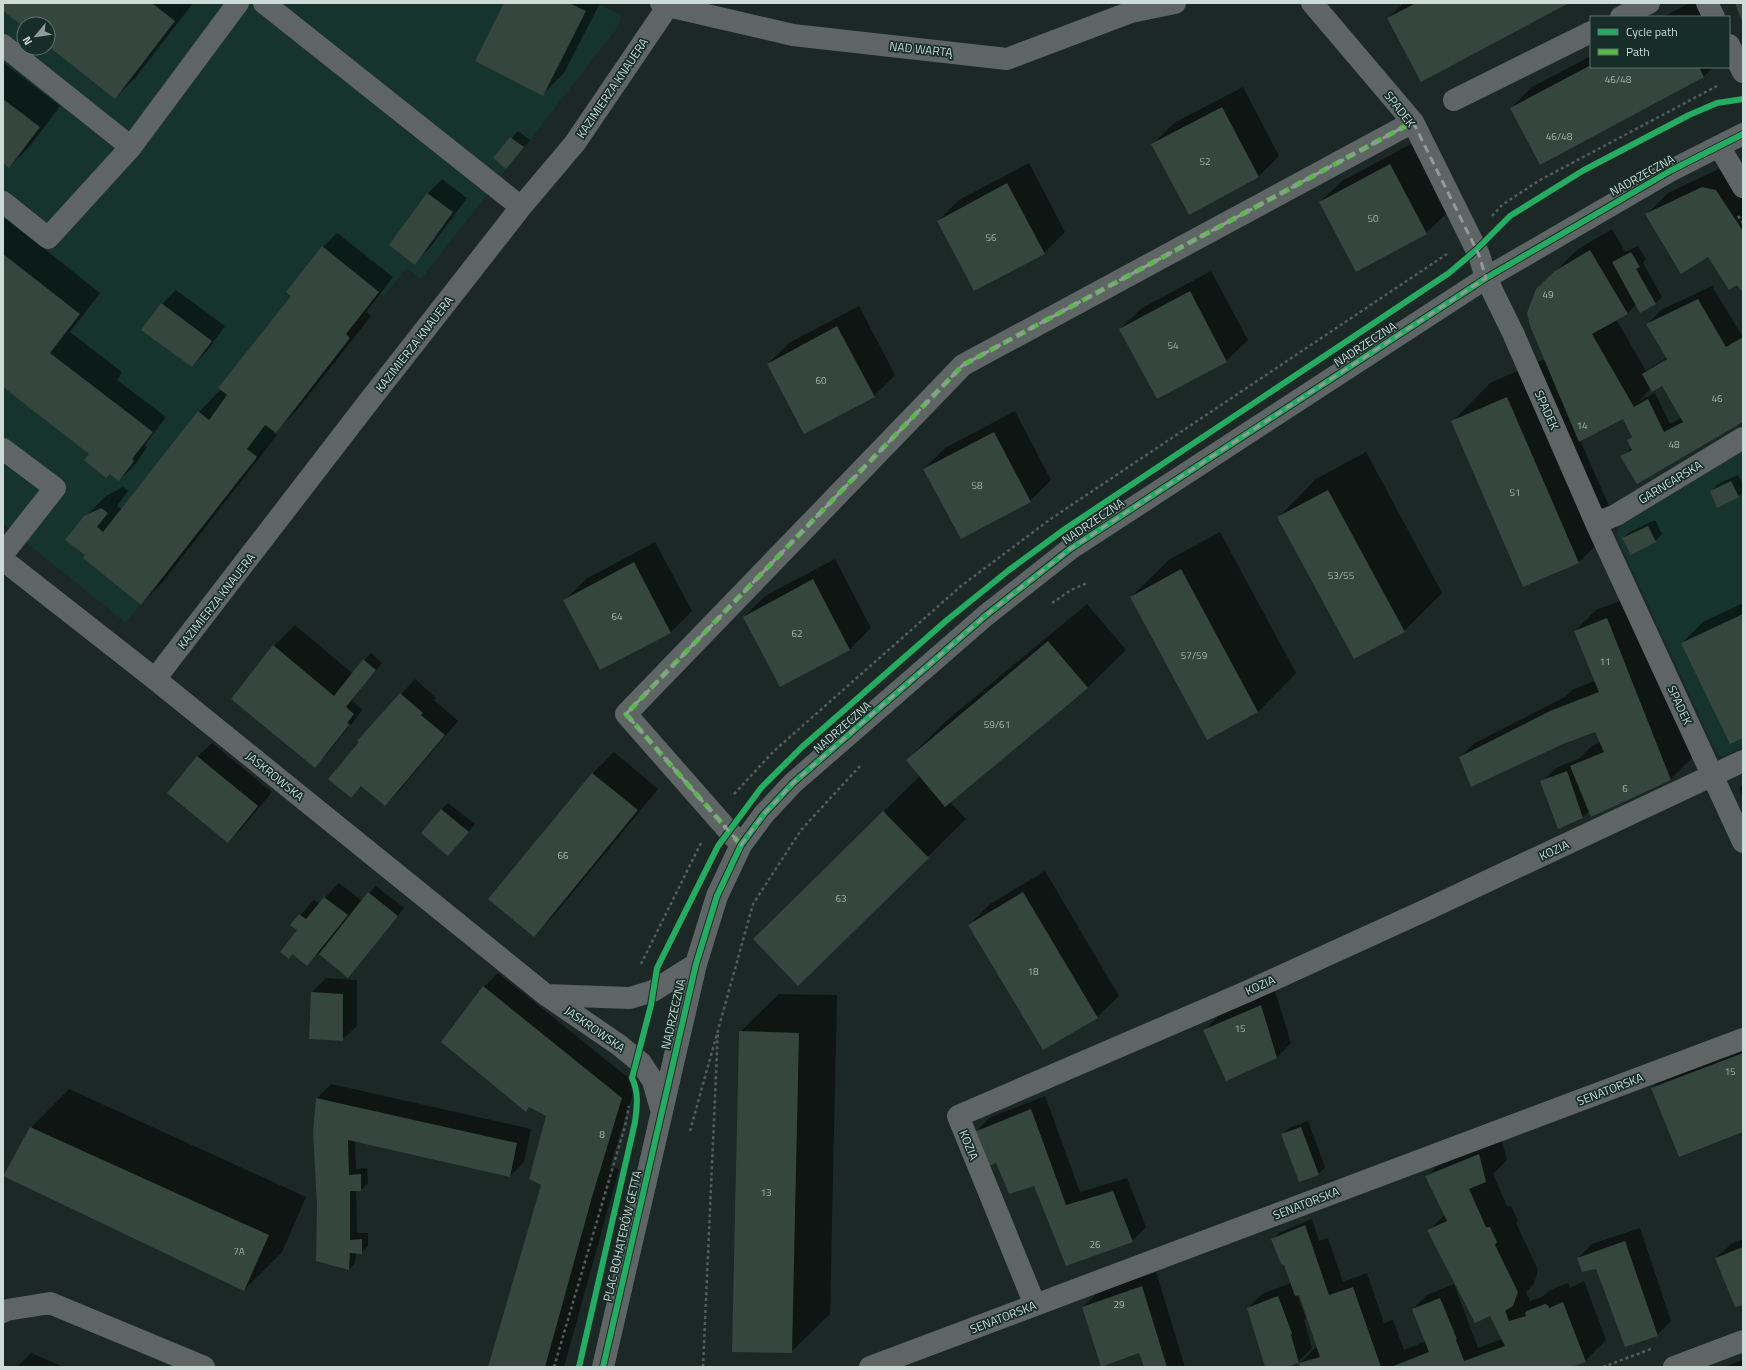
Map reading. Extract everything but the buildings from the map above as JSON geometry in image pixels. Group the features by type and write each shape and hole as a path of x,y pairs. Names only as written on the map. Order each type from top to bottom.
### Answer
{"street":[{"path":"3,202 48,238 131,147 238,3"},
{"path":"264,3 521,207"},
{"name":"NAD WARTĄ","path":"664,5 793,35 1006,59 1131,12 1175,3"},
{"name":"SPADEK","path":"1312,3 1413,122 1479,255 1486,278 1513,333 1596,523 1743,842"},
{"path":"1623,16 1649,3"},
{"path":"1707,3 1714,16"},
{"name":"KAZIMIERZA KNAUERA","path":"155,679 366,405 521,207 574,143 664,5"},
{"path":"1454,100 1590,32"},
{"path":"3,45 131,147"},
{"path":"1730,47 1743,72"},
{"path":"741,845 626,714 963,365 1413,122"},
{"name":"NADRZECZNA","path":"661,1110 696,964 717,896 741,845 764,814 793,783 985,616 1070,550 1486,278 1670,171 1743,134"},
{"path":"1719,146 1743,187"},
{"name":"GARNCARSKA","path":"1596,523 1616,515 1743,438"},
{"path":"3,449 55,488 3,554"},
{"name":"JASKROWSKA","path":"3,560 155,679 546,995 619,1045 641,1063 653,1081 661,1110"},
{"name":"KOZIA","path":"1035,1305 958,1116 1246,992 1428,909 1743,761"},
{"name":"JASKROWSKA","path":"546,995 630,998 653,991 696,964"},
{"name":"SENATORSKA","path":"870,1367 1743,1039"},
{"name":"PLAC BOHATERÓW GETTA","path":"603,1367 661,1110"},
{"path":"3,1312 7,1310 50,1303 204,1367"},
{"path":"1674,1367 1743,1341"}],"path":[{"path":"1736,211 1743,223"},
{"path":"1051,604 1071,590 1087,582"},
{"path":"688,1138 718,1024 753,904 801,830 863,763"},
{"path":"703,1367 718,1024"},
{"path":"554,1367 625,1126 629,1103"}],"highlighted area":[{"path":"1413,122 1479,255 1486,278 1070,549 985,616 793,783 764,814 741,845 626,714 963,365"}],"shaded area":[{"path":"3,3 597,3 621,15 619,26 421,279 407,268 384,296 379,292 346,334 350,338 126,623 3,524"},
{"path":"1743,448 1743,747 1725,756 1721,756 1716,752 1620,544 1617,534 1619,527 1627,521"}],"marked path":[{"path":"741,845 626,714 963,365 1413,122"}],"cycle path":[{"path":"579,1367 635,1122 637,1094 632,1078 651,1005 657,968 718,846 761,788 802,747 947,620 1009,570 1065,529 1449,273 1476,250 1510,216 1584,170 1689,115 1717,103 1743,99"},
{"path":"603,1367 696,964 717,896 741,845 764,814 793,783 985,616 1070,549 1486,278 1670,171 1743,134"}]}
